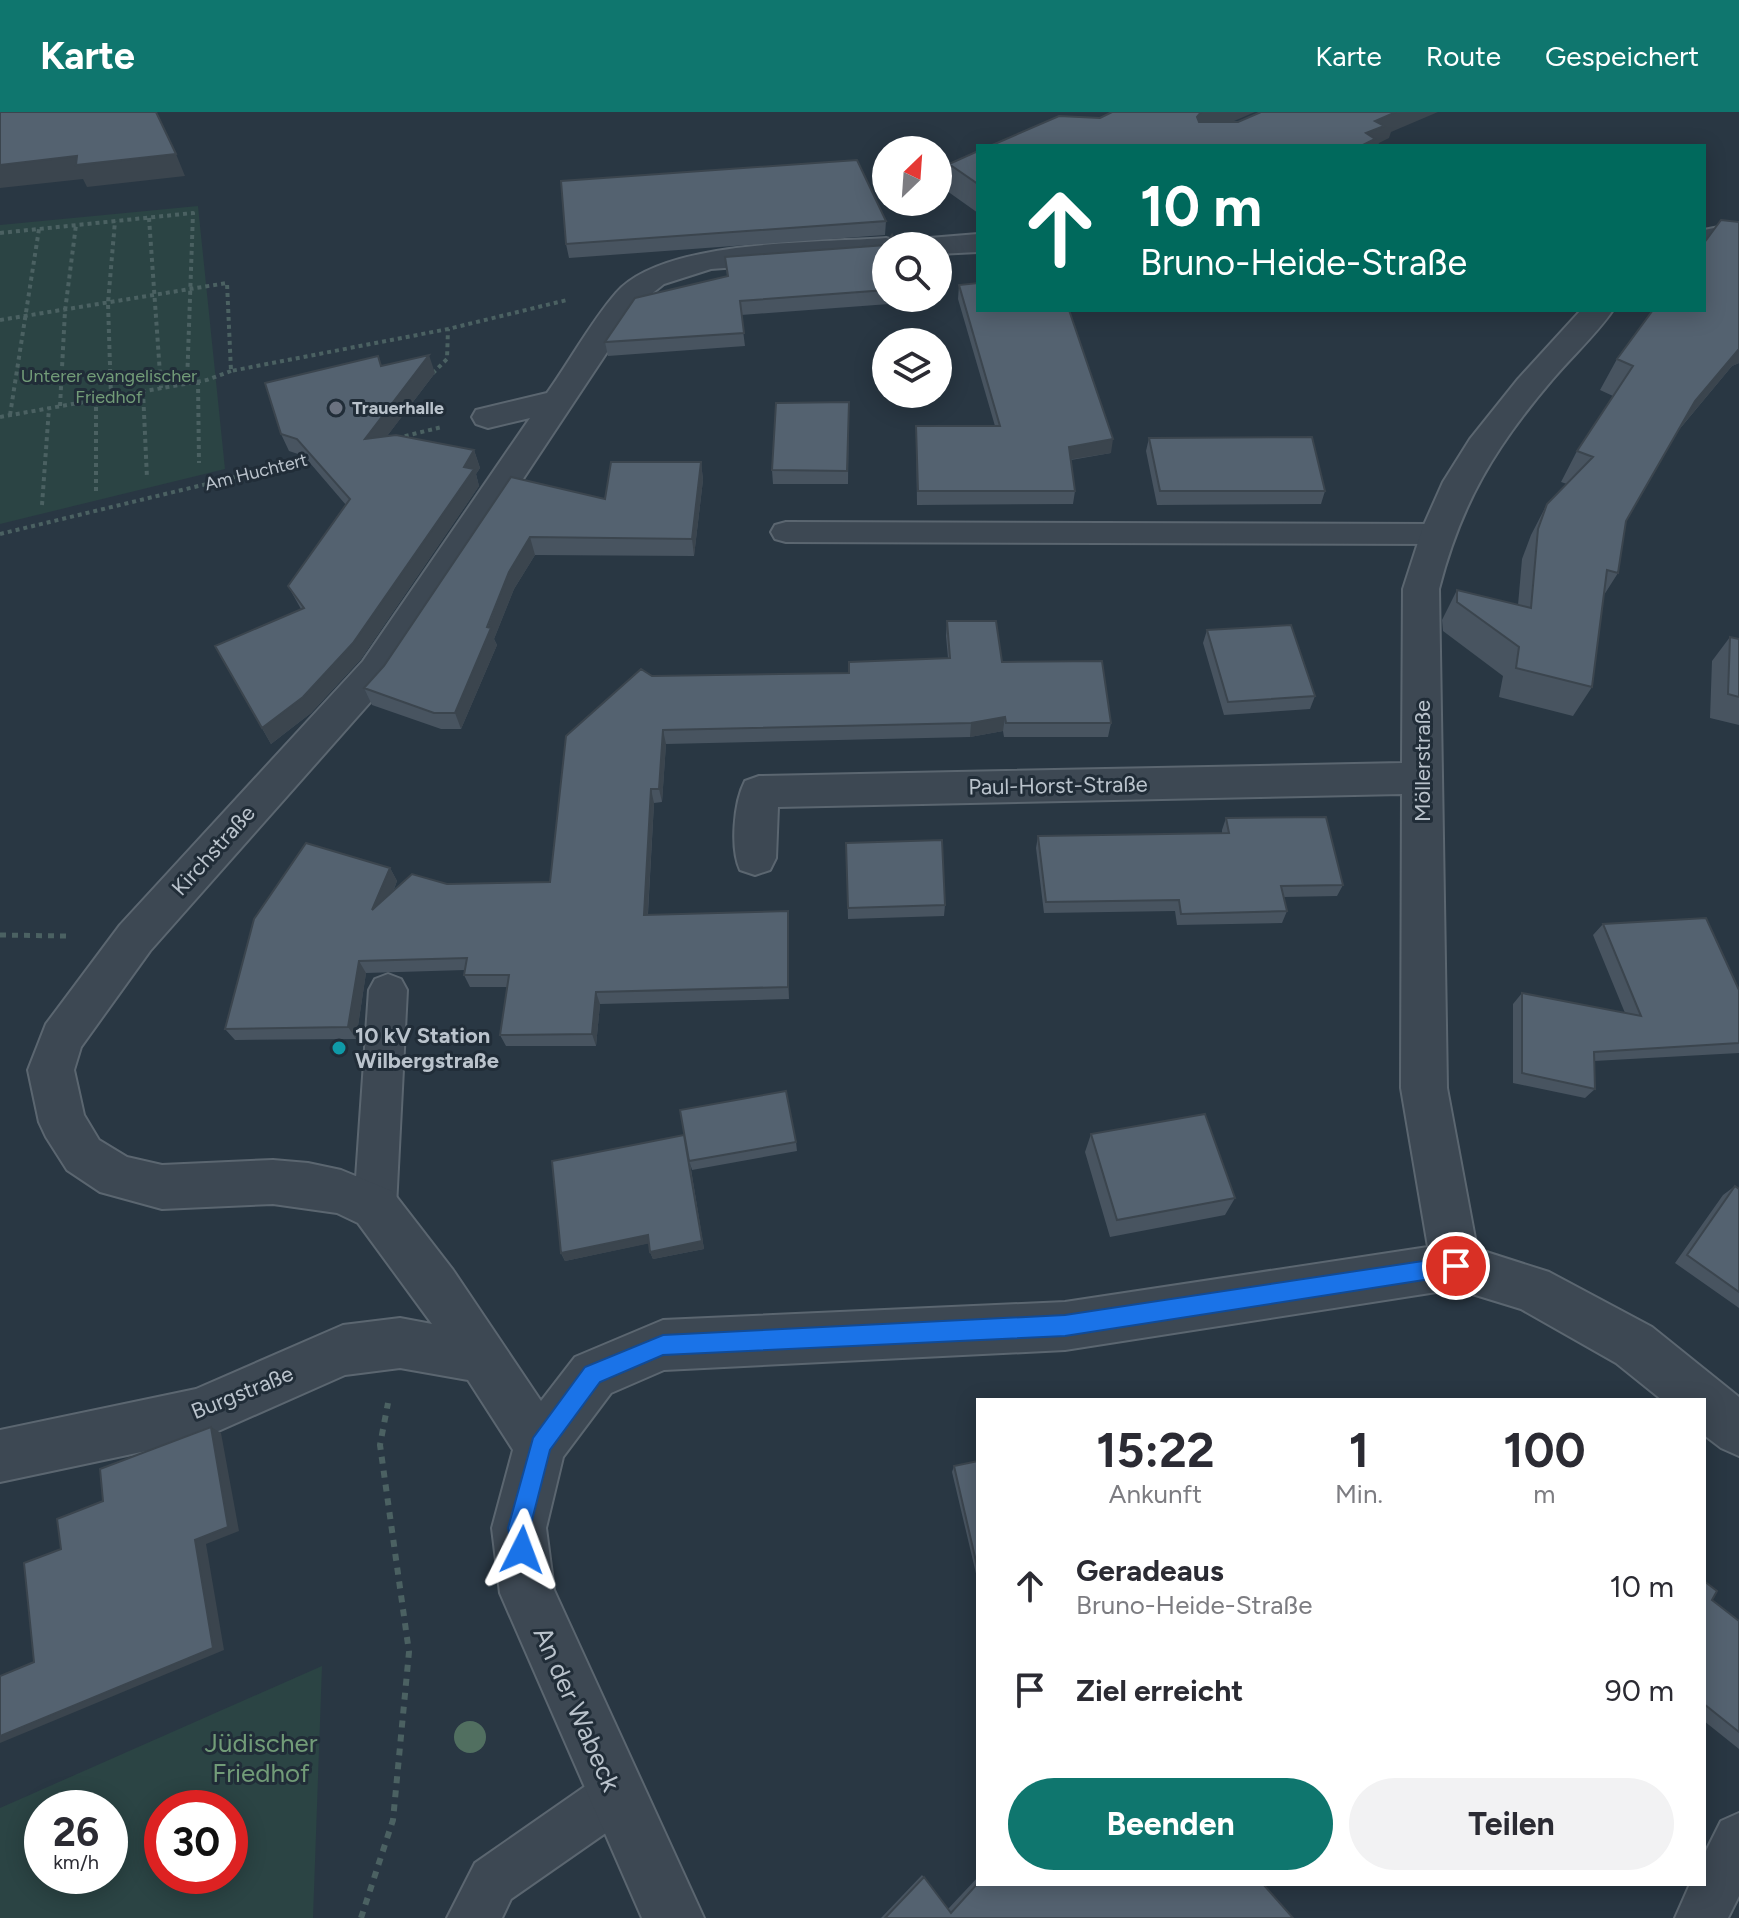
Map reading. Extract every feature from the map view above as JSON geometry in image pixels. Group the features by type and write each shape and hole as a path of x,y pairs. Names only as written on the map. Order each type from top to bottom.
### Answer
{"street":[{"path":"1706,239 1739,232"},
{"path":"952,244 976,243"},
{"name":"Kirchstraße","path":"540,1445 436,1287 375,1207 341,1192 308,1185 273,1182 162,1187 117,1177 83,1155 62,1122 51,1070 62,1038 135,938 376,671 628,298 653,278 708,260 872,248"},
{"name":"Möllerstraße","path":"1456,1266 1424,1088 1421,589 1436,534 1468,469 1545,367 1596,312"},
{"path":"488,417 559,401"},
{"name":"Paul-Horst-Straße","path":"755,858 759,792 1423,778"},
{"path":"540,1445 593,1375 663,1345 1065,1326 1456,1266 1532,1289 1634,1345 1699,1398"},
{"name":"Burgstraße","path":"0,1456 198,1414 343,1350 400,1343 483,1358"},
{"path":"1706,1403 1739,1430"},
{"name":"An der Wabeck","path":"540,1445 519,1528 527,1593 615,1796 673,1918"}],"lane":[{"path":"786,532 1436,534"},
{"path":"375,1207 388,990"},
{"path":"473,1918 493,1881 615,1796"},
{"path":"1701,1918 1739,1839"}],"path":[{"path":"0,233 193,213 193,290 187,383"},
{"path":"149,218 152,296 161,388"},
{"path":"111,397 108,303 115,221"},
{"path":"60,406 65,311 76,225"},
{"path":"10,415 39,229"},
{"path":"0,320 227,283 231,371"},
{"path":"0,417 198,381 231,371 448,329 568,300 628,298"},
{"path":"418,381 432,377 447,359 448,329"},
{"path":"198,381 199,463"},
{"path":"143,391 147,478"},
{"path":"96,399 96,493"},
{"path":"42,505 49,408"},
{"path":"394,439 488,417"},
{"name":"Am Huchtert","path":"0,534 317,457"},
{"path":"361,1918 393,1820 409,1652 380,1445 400,1343"}],"green space":[{"name":"Unterer evangelischer Friedhof","path":"198,206 225,469 0,524 0,225"},
{"name":"Jüdischer Friedhof","path":"322,1666 313,1918 0,1918 0,1808 24,1797 24,1894 128,1894 128,1790 41,1790"}],"building":[{"path":"0,112 156,112 176,154 76,165 77,156 0,165"},
{"path":"1112,112 1201,112 1197,117 1199,122 1238,122 1261,112 1396,112 1375,121 1384,126 1366,133 1375,139 1365,144 995,144 1059,116 1100,118"},
{"path":"976,152 976,183 952,166 952,163"},
{"path":"857,160 872,192 872,216 884,216 886,221 566,244 561,181"},
{"path":"1721,220 1739,222 1739,349 1695,401 1626,521 1618,573 1607,570 1592,687 1516,668 1519,647 1457,602 1457,590 1531,608 1538,529 1547,504 1593,457 1577,451 1633,366 1617,359 1652,312 1706,312 1706,240"},
{"path":"872,246 872,291 740,301 744,333 605,342 635,298 728,276 725,257"},
{"path":"976,283 976,312 1070,312 1113,439 1069,447 1075,491 918,491 916,426 1000,426 959,285"},
{"path":"429,355 365,439 396,435 474,450 464,467 474,469 353,643 303,697 262,728 215,646 304,608 288,586 350,499 297,439 281,434 265,383 378,356 381,366"},
{"path":"849,402 847,471 772,470 776,403"},
{"path":"1312,437 1325,491 1160,491 1149,438"},
{"path":"611,462 701,462 692,539 530,537 509,572 487,627 491,628 455,713 434,713 364,688 384,666 511,477 605,499"},
{"path":"947,621 996,621 1002,662 1102,661 1111,723 1006,723 1005,717 971,723 663,730 659,789 651,789 644,915 788,911 788,987 596,992 592,1034 500,1035 509,975 464,975 467,958 359,961 348,1027 225,1029 254,919 306,843 390,868 372,910 412,874 447,884 550,882 566,736 641,669 652,676 849,673 849,662 950,658"},
{"path":"1291,625 1315,696 1228,702 1207,630"},
{"path":"1730,637 1739,639 1739,697 1728,694"},
{"path":"1326,817 1343,885 1281,886 1287,911 1181,914 1179,900 1046,902 1038,836 1229,833 1226,818"},
{"path":"942,840 945,905 848,908 846,843"},
{"path":"1706,918 1739,990 1739,1043 1594,1052 1595,1089 1522,1073 1522,993 1641,1016 1603,924"},
{"path":"786,1091 796,1142 689,1161 680,1110"},
{"path":"1205,1114 1235,1198 1117,1220 1091,1134"},
{"path":"684,1135 702,1241 650,1252 648,1235 561,1253 552,1161"},
{"path":"1735,1186 1739,1189 1739,1292 1687,1255"},
{"path":"211,1427 228,1527 195,1540 213,1648 0,1736 0,1676 34,1662 24,1563 61,1549 57,1519 103,1501 100,1469"},
{"path":"976,1461 976,1561 954,1466"},
{"path":"1706,1583 1717,1591 1712,1600 1739,1621 1739,1732 1706,1706"},
{"path":"924,1877 951,1913 976,1885 1265,1886 1293,1918 885,1918"}],"place":[{"name":"Trauerhalle","path":"336,408"},
{"name":"10 kV Station Wilbergstraße","path":"339,1048"}],"route":[{"path":"522,1550 519,1528 540,1445 593,1375 663,1345 1065,1326 1456,1266"}]}
